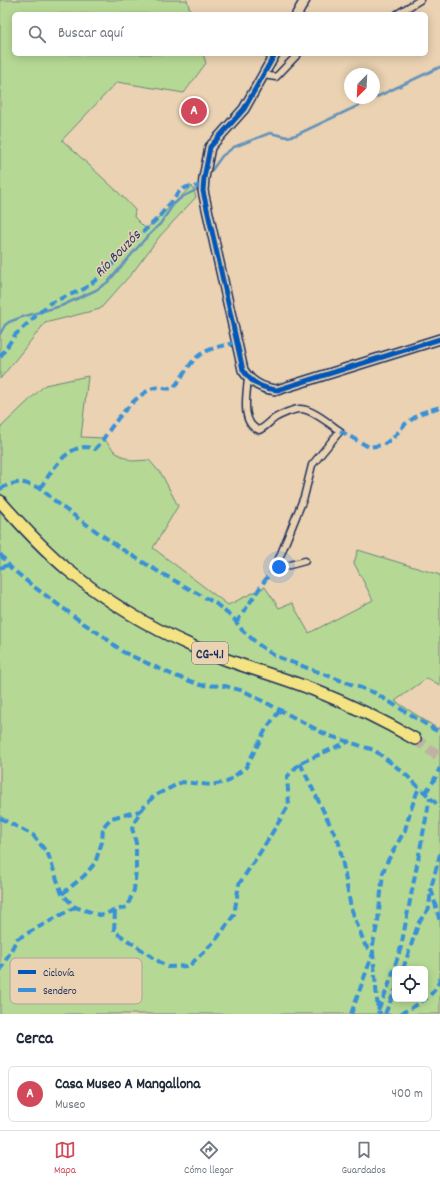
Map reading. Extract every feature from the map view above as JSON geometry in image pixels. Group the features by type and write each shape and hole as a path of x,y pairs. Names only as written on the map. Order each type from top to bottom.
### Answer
{"highway":[{"name":"CG-4.1","path":"0,501 26,531 67,570 113,603 152,626 192,646 314,690 382,720 415,739"}],"street":[{"path":"298,12 305,0"},
{"path":"400,12 420,0"},
{"path":"274,56 244,109 210,147 204,178 203,191 243,370 248,378 261,387 269,389 285,388 440,339"},
{"path":"263,75 276,77 296,56"},
{"path":"248,378 246,412 249,422 254,428 259,430 283,414 301,408 315,414 340,431 312,465 304,497 278,561 280,564 286,566 305,562"}],"green space":[{"path":"0,0 187,0 190,12 12,12 12,56 204,56 206,63 184,93 117,82 62,140 119,193 135,210 134,217 146,229 192,186 196,197 160,236 133,272 100,309 45,323 0,379"},
{"path":"88,376 81,437 103,438 116,453 132,461 149,460 162,475 178,506 153,548 228,605 265,587 279,608 292,603 309,633 373,600 354,563 358,550 440,575 440,685 427,678 395,701 438,729 440,726 440,1014 0,1014 0,428 45,385"}],"building":[{"path":"191,102 203,107 197,121 185,116"}],"waterway":[{"name":"Río Bouzós","path":"212,170 222,156 234,147 270,133 287,137 296,135 440,67"},
{"name":"Río Bouzós","path":"0,334 5,325 9,322 61,306 96,290 108,282 144,240 160,224 173,205 182,197 196,190"}],"tunnel":[{"path":"415,739 440,757"}],"marked path":[{"path":"0,357 15,335 50,303 84,289 105,273 127,247 158,218 180,191 187,187 204,186"},
{"path":"40,488 64,456 77,448 85,447 95,449 123,412 138,397 154,388 172,388 194,360 201,354 211,349 237,342"},
{"path":"340,431 369,447 383,445 393,438 404,425 421,413 440,407"},
{"path":"0,489 8,485 21,482 40,488 62,507 120,548 159,572 215,603 234,619 242,630 259,645 275,656 375,693 440,733"},
{"path":"0,554 11,568 29,583 123,652 173,675 201,685 225,686 244,691 327,735 374,750 403,772 440,807"},
{"path":"236,623 278,561"},
{"path":"0,568 8,565"},
{"path":"0,818 33,835 48,854 62,894 75,907 100,915 127,907 134,890 136,869 136,843 132,828 140,811 154,796 182,782 211,785 227,782 246,767 266,729 280,710"},
{"path":"115,911 114,931 167,967 189,966 216,940 234,915 239,884 289,805 287,777 300,763 350,741"},
{"path":"300,763 339,843 351,908 365,945 373,953 378,1011 381,1014"},
{"path":"425,793 433,782 440,768"},
{"path":"351,1014 373,953 383,873 387,862 405,830 419,787"},
{"path":"378,1010 388,987 401,947 430,798"},
{"path":"62,894 84,876 95,863 102,842 103,827 111,818 140,811"},
{"path":"440,854 431,888 440,922"},
{"path":"404,966 419,922 429,908 431,888"},
{"path":"0,971 17,939 75,907"},
{"path":"400,1014 419,1004 430,995 438,985 440,978"},
{"path":"385,1014 392,997"}],"cycle path":[{"path":"274,56 244,109 210,147 204,178 203,191 243,370 253,382 262,387 277,390 440,339"}],"place":[{"name":"Casa Museo A Mangallona","path":"194,111"}]}
